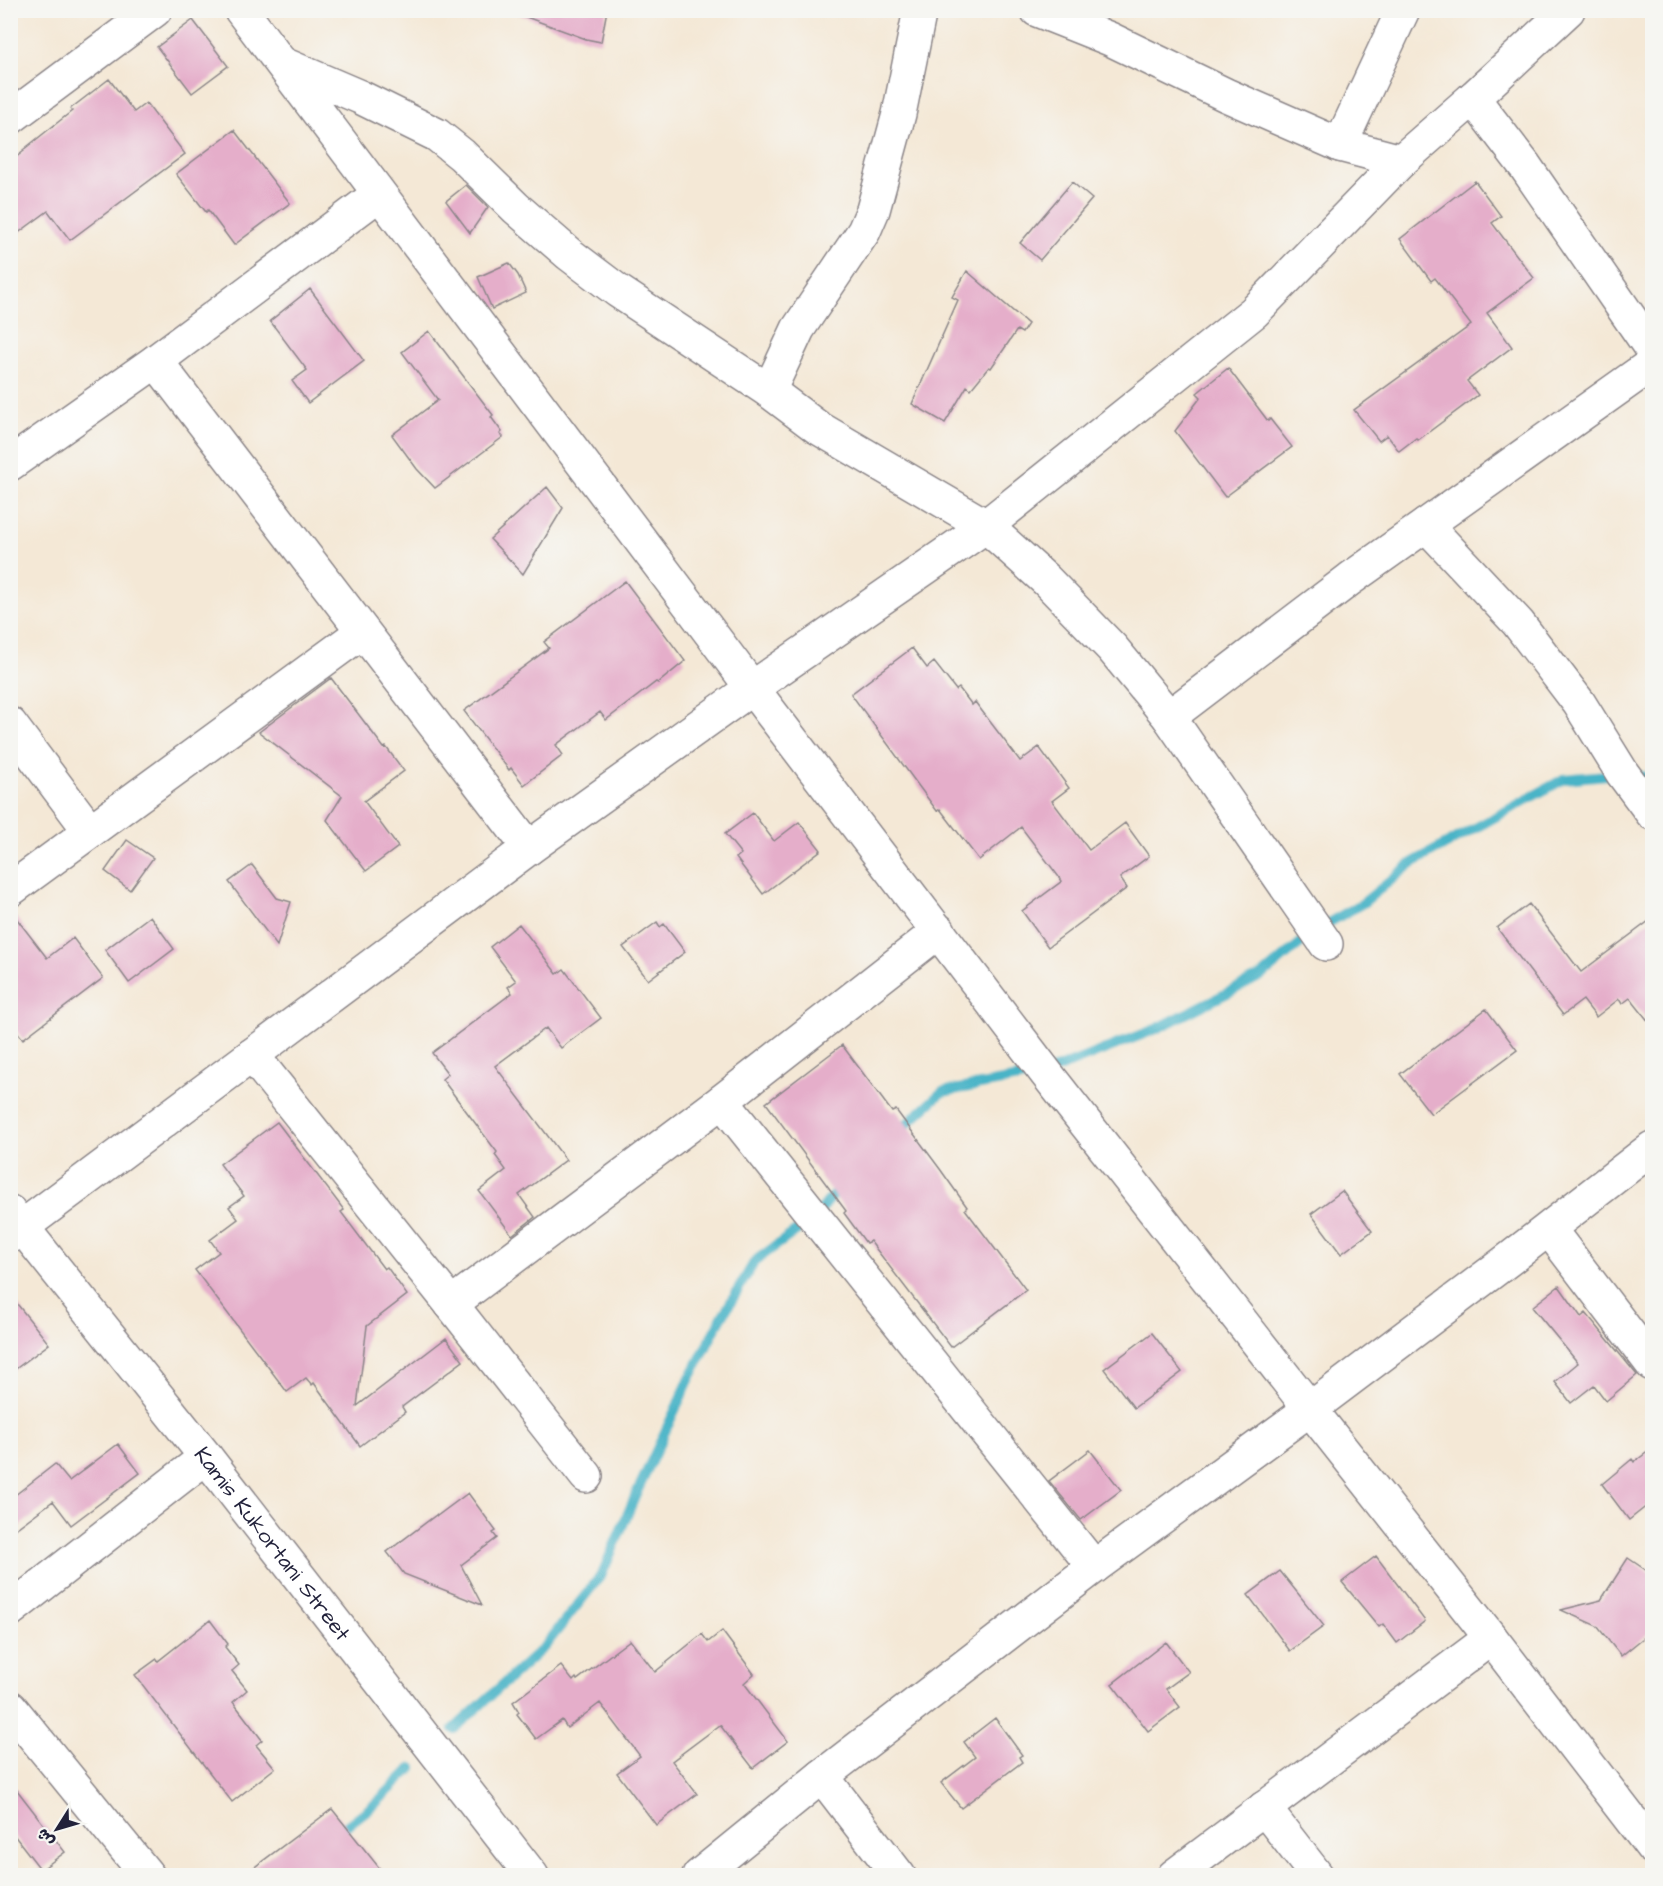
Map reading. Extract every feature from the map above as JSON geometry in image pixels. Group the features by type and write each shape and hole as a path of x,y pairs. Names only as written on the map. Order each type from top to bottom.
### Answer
{"street":[{"path":"10,118 155,10"},
{"path":"241,10 752,688 1046,1073 1653,1847"},
{"path":"769,392 798,330 864,231 873,210 899,114 920,10"},
{"path":"1037,10 1110,39 1226,95 1340,145 1401,162"},
{"path":"1340,145 1403,10"},
{"path":"14,1225 252,1055 529,848 752,688 986,526 1254,312 1401,162 1568,10"},
{"path":"279,63 360,97 436,135 462,155 516,208 569,254 618,291 769,392 817,427 986,526 1046,580 1112,648 1169,717 1326,944"},
{"path":"1473,98 1525,166 1653,350"},
{"path":"10,464 156,361 379,194"},
{"path":"156,361 529,848"},
{"path":"1169,717 1350,579 1653,364"},
{"path":"1426,525 1518,623 1579,704 1623,774 1653,813"},
{"path":"10,890 362,632"},
{"path":"10,724 90,831"},
{"path":"451,1304 722,1101 939,931"},
{"path":"252,1055 586,1476"},
{"path":"722,1101 1094,1567"},
{"path":"699,1875 822,1776 1094,1567 1310,1409 1653,1148"},
{"name":"Kamis Kukortani Street","path":"14,1225 206,1457 532,1875"},
{"path":"1549,1229 1653,1364"},
{"path":"10,1610 206,1457"},
{"path":"1174,1875 1491,1638"},
{"path":"10,1707 148,1875"},
{"path":"822,1776 898,1875"},
{"path":"1264,1808 1317,1875"}],"building":[{"path":"519,10 607,10 601,42 586,39 518,14"},
{"path":"193,20 228,66 192,93 157,47"},
{"path":"109,79 134,112 146,103 185,154 70,240 48,211 10,239 10,162 72,111 70,109"},
{"path":"234,130 290,203 234,245 208,210 206,212 176,174"},
{"path":"1475,181 1501,216 1492,223 1534,278 1487,313 1512,347 1467,381 1478,395 1418,440 1416,438 1399,451 1387,435 1379,441 1354,410 1471,325 1435,278 1431,281 1400,239"},
{"path":"1072,182 1092,199 1040,260 1020,243"},
{"path":"466,185 488,207 470,233 446,201"},
{"path":"509,263 518,275 526,293 492,309 478,277"},
{"path":"967,271 1028,324 1022,333 1017,330 991,368 989,367 971,389 967,386 945,423 912,404 958,300 952,297"},
{"path":"310,289 364,361 308,403 292,381 307,370 270,321"},
{"path":"429,331 493,415 491,417 503,437 435,488 417,469 392,435 438,400 402,352"},
{"path":"1228,368 1268,421 1270,419 1292,447 1225,497 1175,431 1201,397 1197,393"},
{"path":"547,487 563,508 523,574 490,539"},
{"path":"625,581 685,661 606,720 600,712 556,745 563,755 524,785 511,768 509,770 464,711 549,648 544,642"},
{"path":"912,648 927,668 934,662 956,690 959,688 972,705 975,702 1020,761 1039,747 1069,788 1052,801 1089,850 1125,823 1149,856 1120,878 1127,888 1048,947 1022,911 1062,881 1021,827 979,860 940,809 937,811 851,694"},
{"path":"331,678 404,771 364,801 398,847 366,871 327,820 342,796 259,732"},
{"path":"753,813 774,841 799,822 821,850 763,894 736,858 741,854 725,834"},
{"path":"127,840 153,858 130,890 105,871"},
{"path":"252,865 277,898 291,902 277,946 229,882"},
{"path":"1529,904 1581,972 1653,918 1653,1027 1630,998 1622,1004 1619,999 1596,1017 1583,1000 1563,1015 1497,928"},
{"path":"10,910 47,958 73,938 103,978 23,1039 10,1023"},
{"path":"150,916 174,949 129,983 105,950"},
{"path":"657,922 660,927 664,924 685,952 648,980 623,947"},
{"path":"519,924 557,974 564,969 601,1018 561,1048 546,1028 495,1066 566,1160 519,1195 535,1217 512,1235 479,1191 506,1170 495,1155 497,1152 442,1079 448,1074 432,1053 512,993 508,987 516,981 490,947"},
{"path":"1486,1009 1517,1050 1431,1114 1400,1074"},
{"path":"842,1045 892,1112 896,1110 967,1207 965,1209 1026,1290 951,1347 870,1241 866,1243 844,1213 846,1211 766,1103"},
{"path":"277,1122 344,1210 341,1212 384,1269 387,1267 407,1295 367,1326 357,1406 446,1338 463,1361 402,1407 405,1412 360,1446 314,1383 312,1385 306,1378 287,1392 195,1270 219,1252 210,1240 238,1219 229,1207 244,1196 220,1164"},
{"path":"1342,1191 1372,1231 1341,1254 1311,1214"},
{"path":"1559,1286 1581,1317 1586,1313 1637,1375 1606,1401 1594,1385 1571,1403 1555,1382 1578,1363 1532,1307"},
{"path":"10,1295 49,1344 10,1373"},
{"path":"1152,1333 1182,1372 1134,1408 1104,1369"},
{"path":"118,1444 140,1473 71,1525 53,1501 10,1533 10,1499 55,1464 69,1481"},
{"path":"1653,1448 1653,1501 1629,1520 1602,1484 1632,1459 1634,1462"},
{"path":"1090,1450 1121,1490 1081,1520 1049,1481"},
{"path":"468,1493 496,1531 493,1533 497,1538 461,1565 482,1605 404,1574 387,1552"},
{"path":"1376,1556 1425,1621 1397,1643 1383,1624 1379,1627 1342,1582"},
{"path":"1628,1558 1653,1575 1653,1630 1621,1656 1597,1626 1561,1610 1601,1600"},
{"path":"1280,1571 1324,1626 1290,1651 1248,1595"},
{"path":"210,1620 228,1644 225,1647 239,1665 232,1671 247,1690 233,1702 262,1740 256,1745 275,1768 232,1802 135,1675 157,1659 158,1661"},
{"path":"722,1631 754,1674 744,1683 788,1741 753,1768 720,1725 672,1761 697,1794 656,1825 617,1773 640,1756 600,1703 567,1728 562,1720 536,1739 517,1714 519,1712 513,1702 561,1666 573,1681 576,1678 577,1680 630,1640 655,1672 702,1634 708,1642"},
{"path":"1166,1642 1189,1672 1166,1689 1180,1707 1148,1731 1112,1684"},
{"path":"995,1718 1022,1755 1019,1757 1022,1762 961,1808 941,1783 975,1757 964,1742"},
{"path":"10,1781 65,1852 41,1870 10,1830"},
{"path":"332,1809 385,1875 244,1875"}],"waterway":[{"path":"897,1133 942,1092 1046,1073 1156,1029 1263,975 1316,930 1363,903 1412,863 1564,779 1617,774"},
{"path":"1633,775 1652,778"},
{"path":"454,1729 545,1646 602,1574 689,1380 719,1322 755,1261 814,1218 842,1185"},
{"path":"336,1834 375,1804 412,1768"}]}
